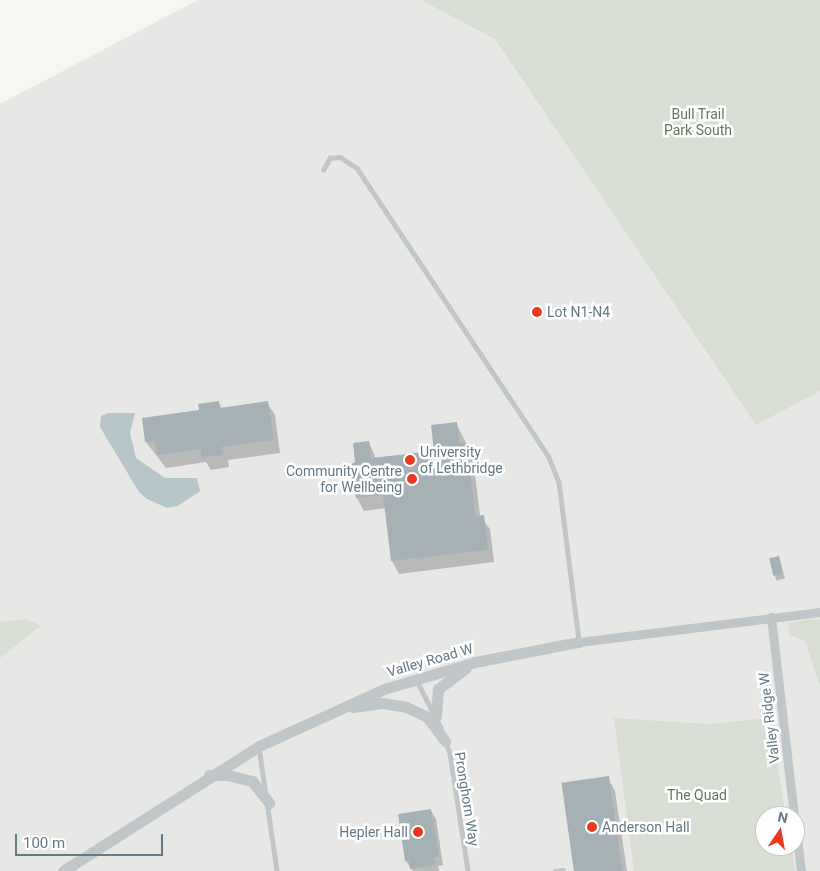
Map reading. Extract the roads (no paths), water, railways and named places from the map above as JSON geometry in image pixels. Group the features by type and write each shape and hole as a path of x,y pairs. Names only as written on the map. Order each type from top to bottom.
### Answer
{"street":[{"name":"Valley Road W","path":"63,871 209,776 259,746 415,677 475,662 579,642 820,612"},
{"name":"Valley Ridge W","path":"771,617 793,806"},
{"path":"436,716 438,689 475,662"},
{"path":"342,708 382,703 406,707 427,717 445,741"},
{"path":"209,776 228,775 252,781 270,803"},
{"path":"799,856 801,871"}],"lane":[{"path":"324,170 330,158 340,157 357,168 548,455 560,482 579,642"},
{"name":"Pronghorn Way","path":"415,677 436,716 450,753 468,871"},
{"path":"259,746 270,803 277,871"},
{"path":"555,871 563,869"}],"place":[{"name":"Lot N1-N4","path":"537,312"},
{"name":"University of Lethbridge","path":"410,460"},
{"name":"Community Centre for Wellbeing","path":"412,479"},
{"name":"Anderson Hall","path":"592,827"},
{"name":"Hepler Hall","path":"418,832"}],"park label":[{"name":"Bull Trail Park South","path":"698,122"},
{"name":"The Quad","path":"697,795"}]}
